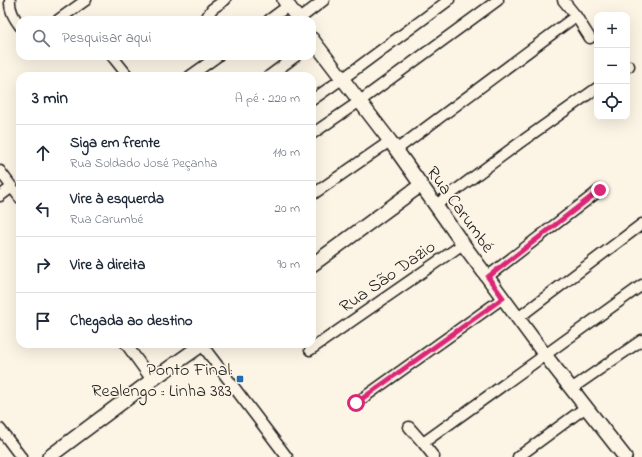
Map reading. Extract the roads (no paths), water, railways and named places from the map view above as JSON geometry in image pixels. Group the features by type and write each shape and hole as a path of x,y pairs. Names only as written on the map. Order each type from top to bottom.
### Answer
{"street":[{"path":"10,0 9,6 16,19"},
{"path":"64,16 86,0"},
{"path":"208,16 212,9 225,0"},
{"path":"303,16 324,0"},
{"path":"316,97 449,0"},
{"path":"316,131 360,101 498,0"},
{"path":"563,0 576,16 590,38"},
{"path":"273,16 286,3 295,16"},
{"path":"316,193 393,145 576,16"},
{"name":"Rua Carumbé","path":"316,46 393,145 545,355 625,457"},
{"path":"115,60 125,72"},
{"path":"196,72 212,60"},
{"path":"274,72 291,60"},
{"path":"436,205 594,90"},
{"path":"0,171 16,192"},
{"path":"316,262 421,185"},
{"path":"0,196 12,187"},
{"path":"488,277 600,190"},
{"path":"518,318 642,224"},
{"name":"Rua São Dazio","path":"316,346 464,244"},
{"path":"423,442 642,285"},
{"path":"356,403 503,298"},
{"path":"571,389 642,340"},
{"path":"129,348 152,380"},
{"path":"49,457 197,348"},
{"path":"206,348 287,457"},
{"path":"518,457 586,408"},
{"path":"409,426 434,457"},
{"path":"0,429 21,457"}],"place":[{"name":"Ponto Final: Realengo :: Linha 383","path":"240,379"}]}
